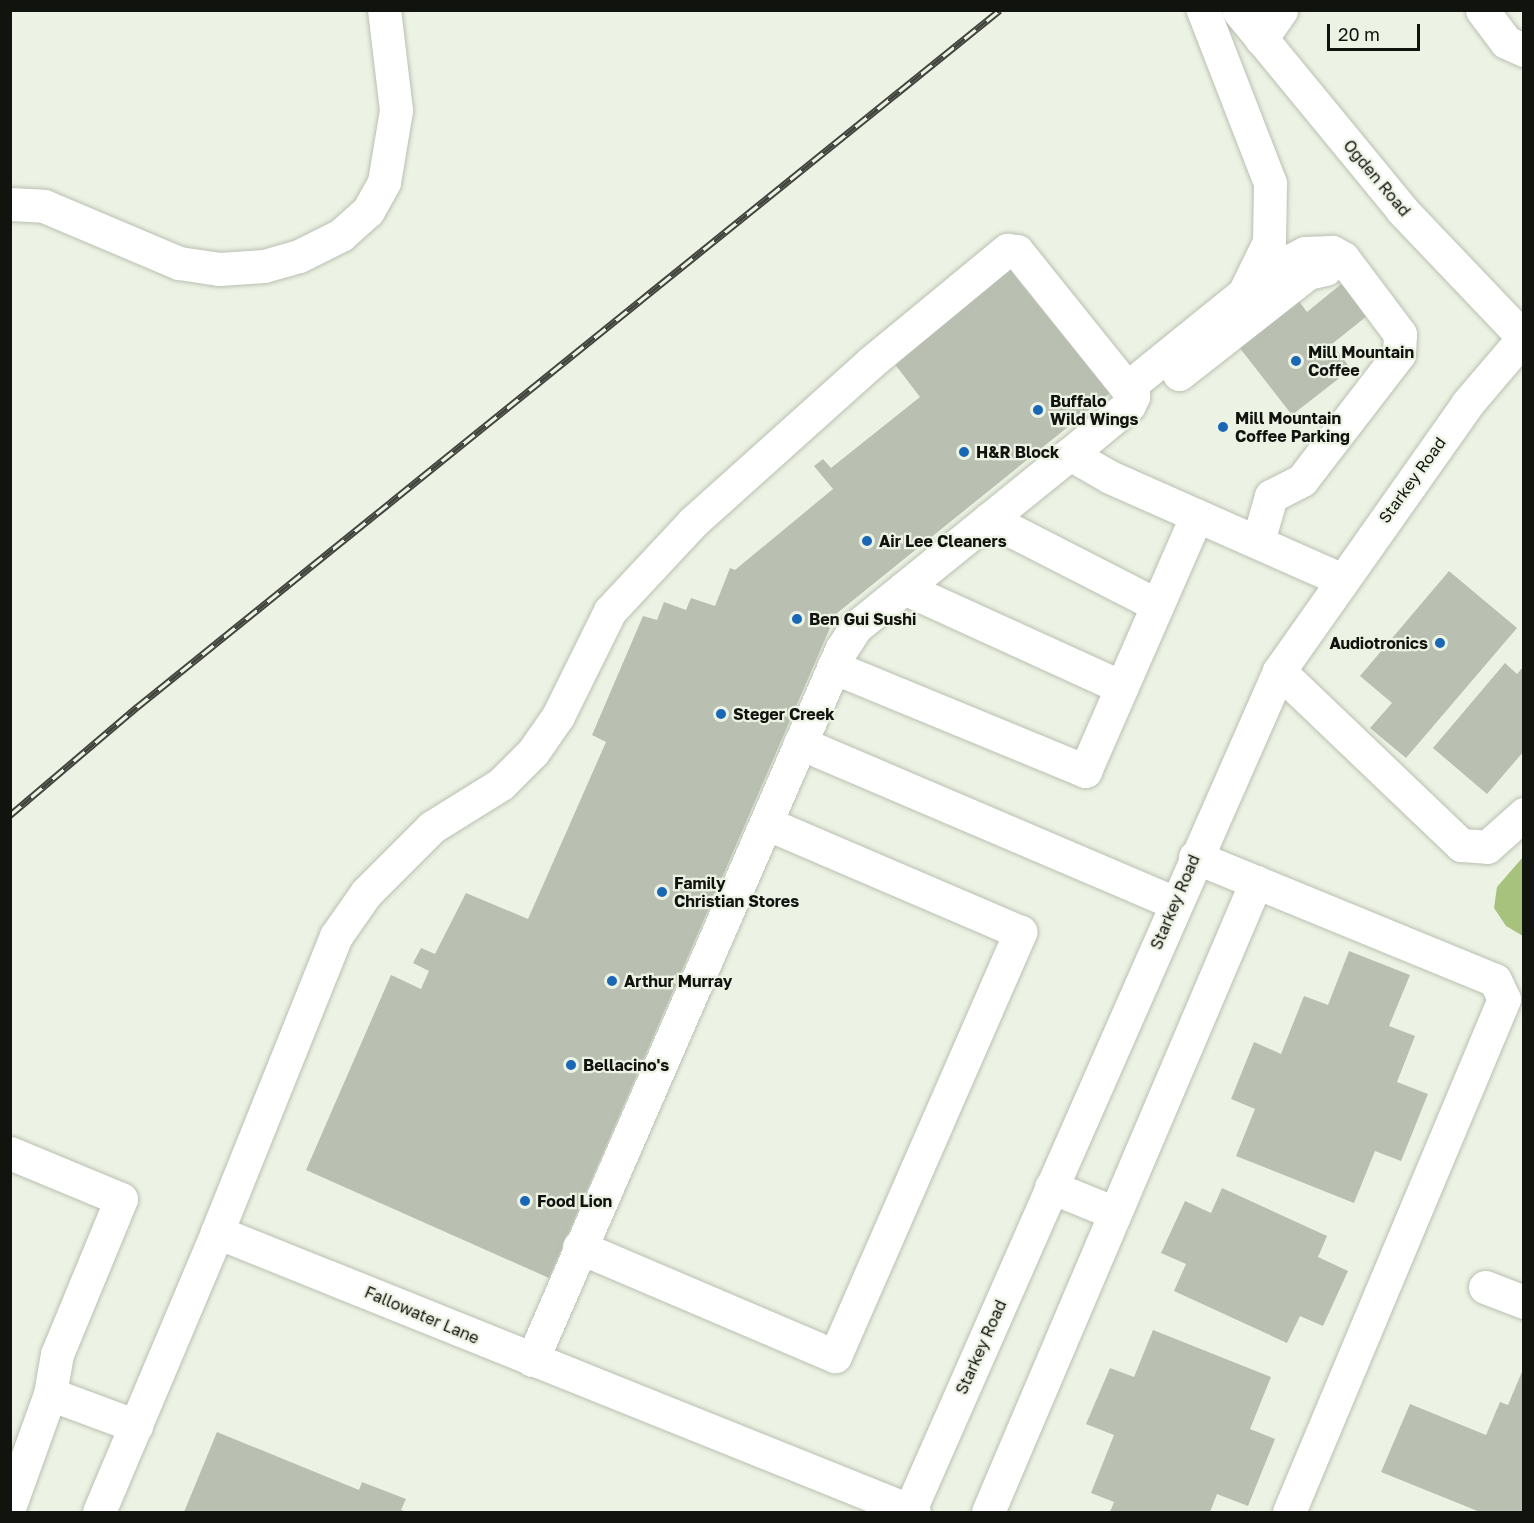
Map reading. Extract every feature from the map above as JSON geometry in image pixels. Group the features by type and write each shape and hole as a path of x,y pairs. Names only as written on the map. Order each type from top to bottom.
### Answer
{"street":[{"path":"10,204 44,206 179,263 219,269 281,261 341,236 368,211 384,182 396,110 384,10"},
{"path":"1128,387 1244,292 1260,269 1269,242 1270,183 1203,10"},
{"name":"Ogden Road","path":"1238,10 1402,210 1523,337"},
{"path":"1261,39 1281,10"},
{"path":"1482,10 1506,42 1524,50"},
{"path":"99,1512 217,1232 336,936 401,854 432,827 501,784 532,752 558,716 610,611 693,522 870,363 1007,250 1017,251 1133,396 1129,405 856,627 833,667 579,1247 532,1360"},
{"path":"1258,541 1271,496 1302,480 1399,354 1400,334 1392,319 1343,258 1319,250 1274,269 1260,269"},
{"path":"1177,375 1308,273 1320,267 1332,271 1342,284"},
{"path":"1368,316 1399,354"},
{"name":"Starkey Road","path":"911,1512 1195,857 1279,671 1340,579 1467,404 1523,337"},
{"path":"1070,454 1197,515 1340,579"},
{"path":"833,667 1085,771 1197,515"},
{"path":"989,519 1157,605"},
{"path":"904,588 1121,687"},
{"path":"1279,671 1461,845 1486,847 1524,814"},
{"path":"800,743 1175,903"},
{"path":"579,1247 835,1356 1020,932 766,823"},
{"path":"1195,857 1495,980 1504,999 1289,1512"},
{"path":"988,1512 1256,882"},
{"path":"10,1153 121,1199 57,1354 50,1394 17,1474 10,1505"},
{"path":"1051,1187 1115,1213"},
{"name":"Fallowater Lane","path":"217,1232 911,1512"},
{"path":"1485,1287 1524,1302"},
{"path":"50,1394 136,1426"}],"green space":[{"path":"1523,857 1523,936 1506,926 1494,908 1497,887"}],"building":[{"path":"1010,270 1110,393 836,614 549,1278 306,1170 391,975 421,989 429,971 413,963 421,948 435,954 466,893 528,919 606,742 592,735 643,616 657,620 664,602 686,610 691,598 715,606 730,568 735,570 833,489 814,466 823,459 831,468 920,397 894,363"},
{"path":"1351,276 1377,308 1332,344 1351,369 1292,415 1239,347 1298,300 1307,312"},
{"path":"1449,571 1517,628 1406,758 1370,728 1392,703 1360,676"},
{"path":"1505,663 1517,674 1524,666 1524,751 1487,794 1433,748"},
{"path":"1349,951 1410,975 1389,1026 1415,1036 1397,1082 1428,1094 1401,1161 1375,1151 1354,1203 1236,1156 1255,1109 1231,1099 1254,1042 1281,1054 1304,996 1328,1005"},
{"path":"1222,1188 1327,1236 1318,1257 1348,1271 1323,1326 1300,1316 1287,1343 1174,1291 1186,1264 1161,1253 1185,1201 1211,1213"},
{"path":"1153,1330 1271,1377 1250,1429 1275,1439 1248,1506 1217,1494 1210,1512 1110,1512 1114,1502 1091,1493 1114,1435 1086,1424 1110,1368 1134,1377"},
{"path":"1524,1367 1524,1512 1480,1512 1381,1472 1410,1404 1486,1435 1500,1402 1508,1405"},
{"path":"217,1432 359,1490 362,1482 406,1499 401,1510 406,1512 184,1512"}],"railway":[{"path":"10,815 137,707 1000,10"}],"place":[{"name":"Mill Mountain Coffee","path":"1296,361"},
{"name":"Buffalo Wild Wings","path":"1038,410"},
{"name":"Mill Mountain Coffee Parking","path":"1223,427"},
{"name":"H&R Block","path":"964,452"},
{"name":"Air Lee Cleaners","path":"867,541"},
{"name":"Ben Gui Sushi","path":"797,619"},
{"name":"Audiotronics","path":"1440,643"},
{"name":"Steger Creek","path":"721,714"},
{"name":"Family Christian Stores","path":"662,892"},
{"name":"Arthur Murray","path":"612,981"},
{"name":"Bellacino's","path":"571,1065"},
{"name":"Food Lion","path":"525,1201"}]}
